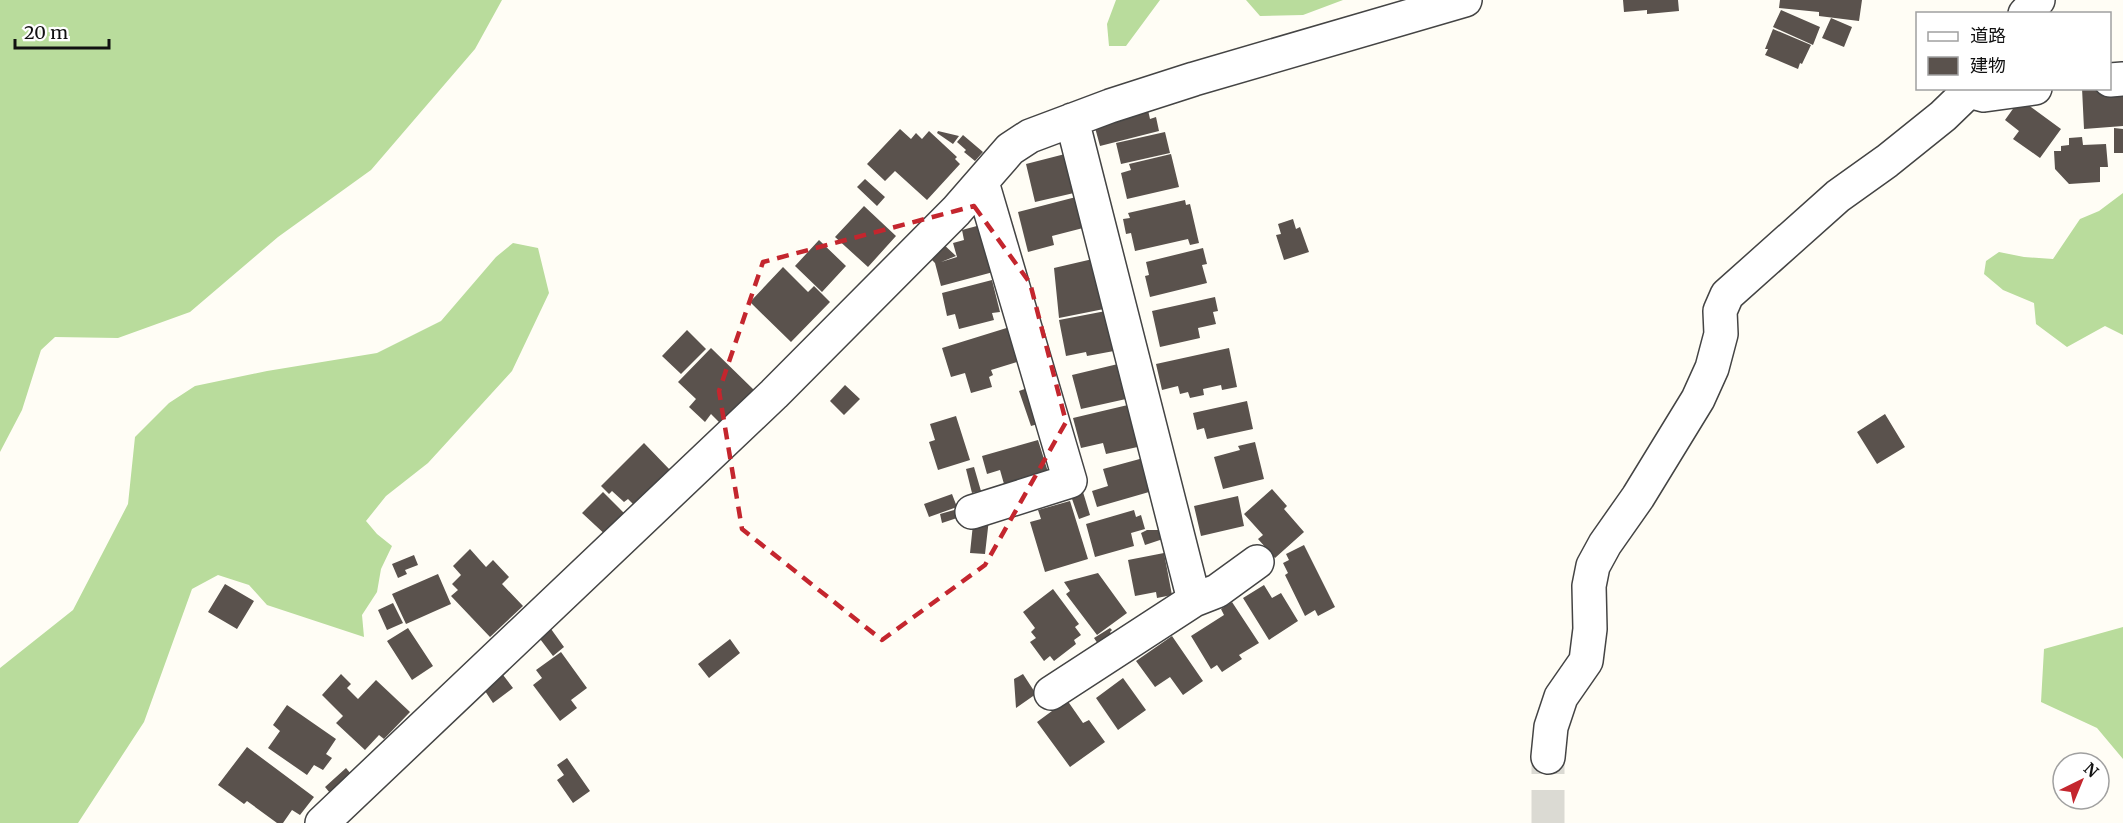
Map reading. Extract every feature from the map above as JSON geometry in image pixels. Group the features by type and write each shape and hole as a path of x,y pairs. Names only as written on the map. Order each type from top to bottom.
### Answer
{"street":[{"path":"321,823 774,394 982,182 1010,149 1030,136 1110,106 1194,79 1465,0"},
{"path":"2027,12 2038,0"},
{"path":"1548,757 1551,727 1561,697 1586,661 1590,628 1589,586 1593,566 1605,543 1638,496 1698,399 1712,368 1721,334 1720,311 1727,296 1838,196 1887,161 1943,116 1970,90 1984,95 2020,90"},
{"path":"1072,120 1194,600"},
{"path":"972,512 1070,481 982,182"},
{"path":"1051,693 1194,600 1217,591 1257,562"}],"highlighted area":[{"path":"974,206 1030,283 1066,422 985,565 882,640 742,529 719,391 763,262"}],"green space":[{"path":"0,0 502,0 475,49 371,170 278,237 190,312 118,338 55,337 41,350 22,410 0,452"},
{"path":"1116,0 1160,0 1126,46 1109,46 1107,24"},
{"path":"1246,0 1343,0 1303,15 1260,16"},
{"path":"2123,193 2123,335 2105,326 2067,347 2036,324 2034,303 2003,290 1984,274 1986,261 1999,252 2053,259 2080,219 2099,211"},
{"path":"513,243 538,248 549,293 512,371 428,463 386,496 366,521 392,546 381,569 377,592 362,615 364,637 267,605 249,585 218,575 192,589 144,722 78,823 0,823 0,668 73,610 128,504 135,437 169,403 195,386 267,371 377,353 441,321 496,257"},
{"path":"2123,627 2123,759 2097,728 2041,702 2044,649"}],"building":[{"path":"1623,0 1678,0 1679,11 1647,14 1647,10 1624,12"},
{"path":"1780,0 1862,0 1859,21 1819,16 1819,12 1779,8"},
{"path":"1781,10 1820,27 1813,45 1773,27"},
{"path":"1831,18 1852,27 1844,47 1822,38"},
{"path":"1773,29 1811,45 1798,69 1765,55"},
{"path":"2123,80 2123,126 2084,129 2082,90 2111,90 2111,87"},
{"path":"2020,99 2061,129 2040,158 2013,139 2019,131 2005,120"},
{"path":"1148,110 1150,119 1156,117 1159,131 1100,146 1094,124"},
{"path":"2114,128 2123,129 2123,153 2114,153"},
{"path":"900,129 911,139 916,133 922,139 929,131 957,157 955,159 960,164 927,200 895,171 885,181 867,164"},
{"path":"938,131 959,136 953,144 937,133"},
{"path":"1165,132 1170,153 1121,164 1116,143"},
{"path":"963,135 983,152 975,161 957,142"},
{"path":"2082,137 2083,145 2106,144 2108,167 2100,167 2100,182 2069,184 2055,169 2054,151 2061,151 2061,146 2069,145 2069,138"},
{"path":"1065,154 1074,193 1035,202 1026,164"},
{"path":"1171,154 1179,187 1127,199 1121,173 1131,170 1129,164"},
{"path":"865,179 885,197 877,206 857,187"},
{"path":"1076,197 1087,227 1052,236 1054,245 1028,252 1018,212"},
{"path":"1185,200 1186,205 1190,204 1199,243 1190,245 1188,239 1135,251 1131,233 1126,234 1123,219 1130,218 1128,213"},
{"path":"864,206 896,236 868,267 835,237"},
{"path":"1293,219 1296,229 1300,227 1309,252 1284,260 1276,235 1281,234 1278,224"},
{"path":"988,223 997,271 941,286 935,263 928,256 941,242 956,256 941,262 957,257 953,243 964,240 962,230"},
{"path":"819,240 846,266 822,292 795,266"},
{"path":"1203,248 1207,264 1202,265 1207,283 1150,297 1145,276 1149,275 1146,262"},
{"path":"1097,258 1109,308 1059,318 1054,268"},
{"path":"783,267 808,292 814,286 830,302 791,342 750,302"},
{"path":"992,280 1000,312 992,313 994,320 959,329 955,314 947,316 942,293"},
{"path":"1215,297 1218,311 1213,312 1216,324 1198,328 1200,338 1160,347 1152,311"},
{"path":"1111,310 1114,351 1087,356 1086,352 1066,356 1059,320"},
{"path":"1013,326 1018,343 1012,345 1017,362 991,370 993,375 989,377 992,387 971,393 965,373 951,377 942,348"},
{"path":"687,330 706,349 681,374 662,356"},
{"path":"711,348 754,390 721,424 711,414 705,422 689,407 696,399 678,382"},
{"path":"1229,348 1237,387 1222,390 1221,385 1203,389 1204,395 1190,398 1188,392 1180,394 1178,386 1162,390 1156,364"},
{"path":"1118,364 1126,399 1081,409 1072,375"},
{"path":"845,385 860,399 844,415 830,401"},
{"path":"1036,385 1048,421 1031,426 1019,391"},
{"path":"1247,401 1253,429 1207,439 1204,428 1197,430 1193,413"},
{"path":"1132,404 1142,446 1106,454 1103,443 1081,448 1073,418"},
{"path":"1885,414 1905,447 1877,464 1857,432"},
{"path":"956,416 970,460 938,470 929,442 935,440 930,424"},
{"path":"1038,440 1048,472 1004,484 1000,470 987,474 982,456"},
{"path":"1255,442 1264,479 1223,489 1214,457 1240,450 1238,446"},
{"path":"644,443 671,471 636,507 628,499 624,502 612,491 609,494 601,486"},
{"path":"1147,457 1156,490 1097,507 1092,491 1108,486 1103,469"},
{"path":"974,467 981,491 972,493 966,469"},
{"path":"1272,489 1287,506 1284,509 1304,532 1275,558 1258,539 1263,535 1244,514"},
{"path":"603,492 629,518 609,538 582,513"},
{"path":"1083,492 1090,515 1079,519 1071,496"},
{"path":"952,494 957,507 929,517 924,504"},
{"path":"1238,496 1244,526 1201,536 1194,506"},
{"path":"1070,501 1088,559 1045,572 1030,522 1041,519 1038,510"},
{"path":"961,508 963,516 942,523 940,514"},
{"path":"1134,510 1136,517 1141,515 1145,529 1131,533 1134,546 1095,557 1086,524"},
{"path":"989,519 985,554 970,553 973,524"},
{"path":"1147,530 1161,530 1163,539 1145,545 1141,533"},
{"path":"1304,545 1335,607 1318,616 1315,610 1305,616 1285,575 1288,573 1283,563 1289,560 1286,554"},
{"path":"470,549 486,567 493,560 509,577 502,584 523,606 490,637 451,596 458,590 452,584 461,575 453,566"},
{"path":"1164,553 1172,595 1157,598 1156,592 1135,596 1128,560"},
{"path":"414,555 418,565 405,570 407,574 398,578 392,564"},
{"path":"1098,573 1127,613 1097,635 1066,594 1070,591 1064,582"},
{"path":"438,574 451,604 406,624 392,594"},
{"path":"225,584 254,601 237,629 208,612"},
{"path":"1264,585 1272,598 1281,593 1298,621 1269,640 1243,598"},
{"path":"1053,589 1079,624 1075,627 1081,635 1074,640 1076,644 1054,661 1050,656 1044,661 1030,642 1036,638 1031,632 1035,628 1023,612"},
{"path":"1232,602 1259,643 1239,655 1242,659 1222,672 1217,665 1211,669 1191,636 1224,615 1221,609"},
{"path":"393,603 403,623 387,630 378,610"},
{"path":"546,622 564,647 553,656 534,631"},
{"path":"408,628 433,666 412,680 387,641"},
{"path":"1110,628 1112,630 1110,632 1117,641 1102,650 1094,638"},
{"path":"1172,636 1203,681 1183,695 1170,677 1155,687 1136,661"},
{"path":"730,639 740,653 709,678 698,664"},
{"path":"561,652 587,688 571,700 577,708 560,721 533,685 542,678 536,670"},
{"path":"500,671 513,688 493,703 481,685"},
{"path":"341,674 351,684 347,688 358,699 376,680 410,712 384,739 379,735 365,750 336,723 343,716 322,695"},
{"path":"1023,674 1036,694 1016,708 1014,679"},
{"path":"1123,678 1146,710 1118,730 1096,698"},
{"path":"1067,700 1083,723 1089,720 1105,742 1070,767 1037,722"},
{"path":"287,705 336,739 326,754 332,758 323,770 314,765 307,775 268,748 280,731 273,725"},
{"path":"247,747 314,797 300,815 292,810 283,823 277,823 247,801 244,804 218,785"},
{"path":"567,758 590,791 573,803 557,780 564,775 557,765"},
{"path":"346,768 356,780 335,799 325,787"}],"tunnel":[{"path":"1548,757 1548,823"}]}
